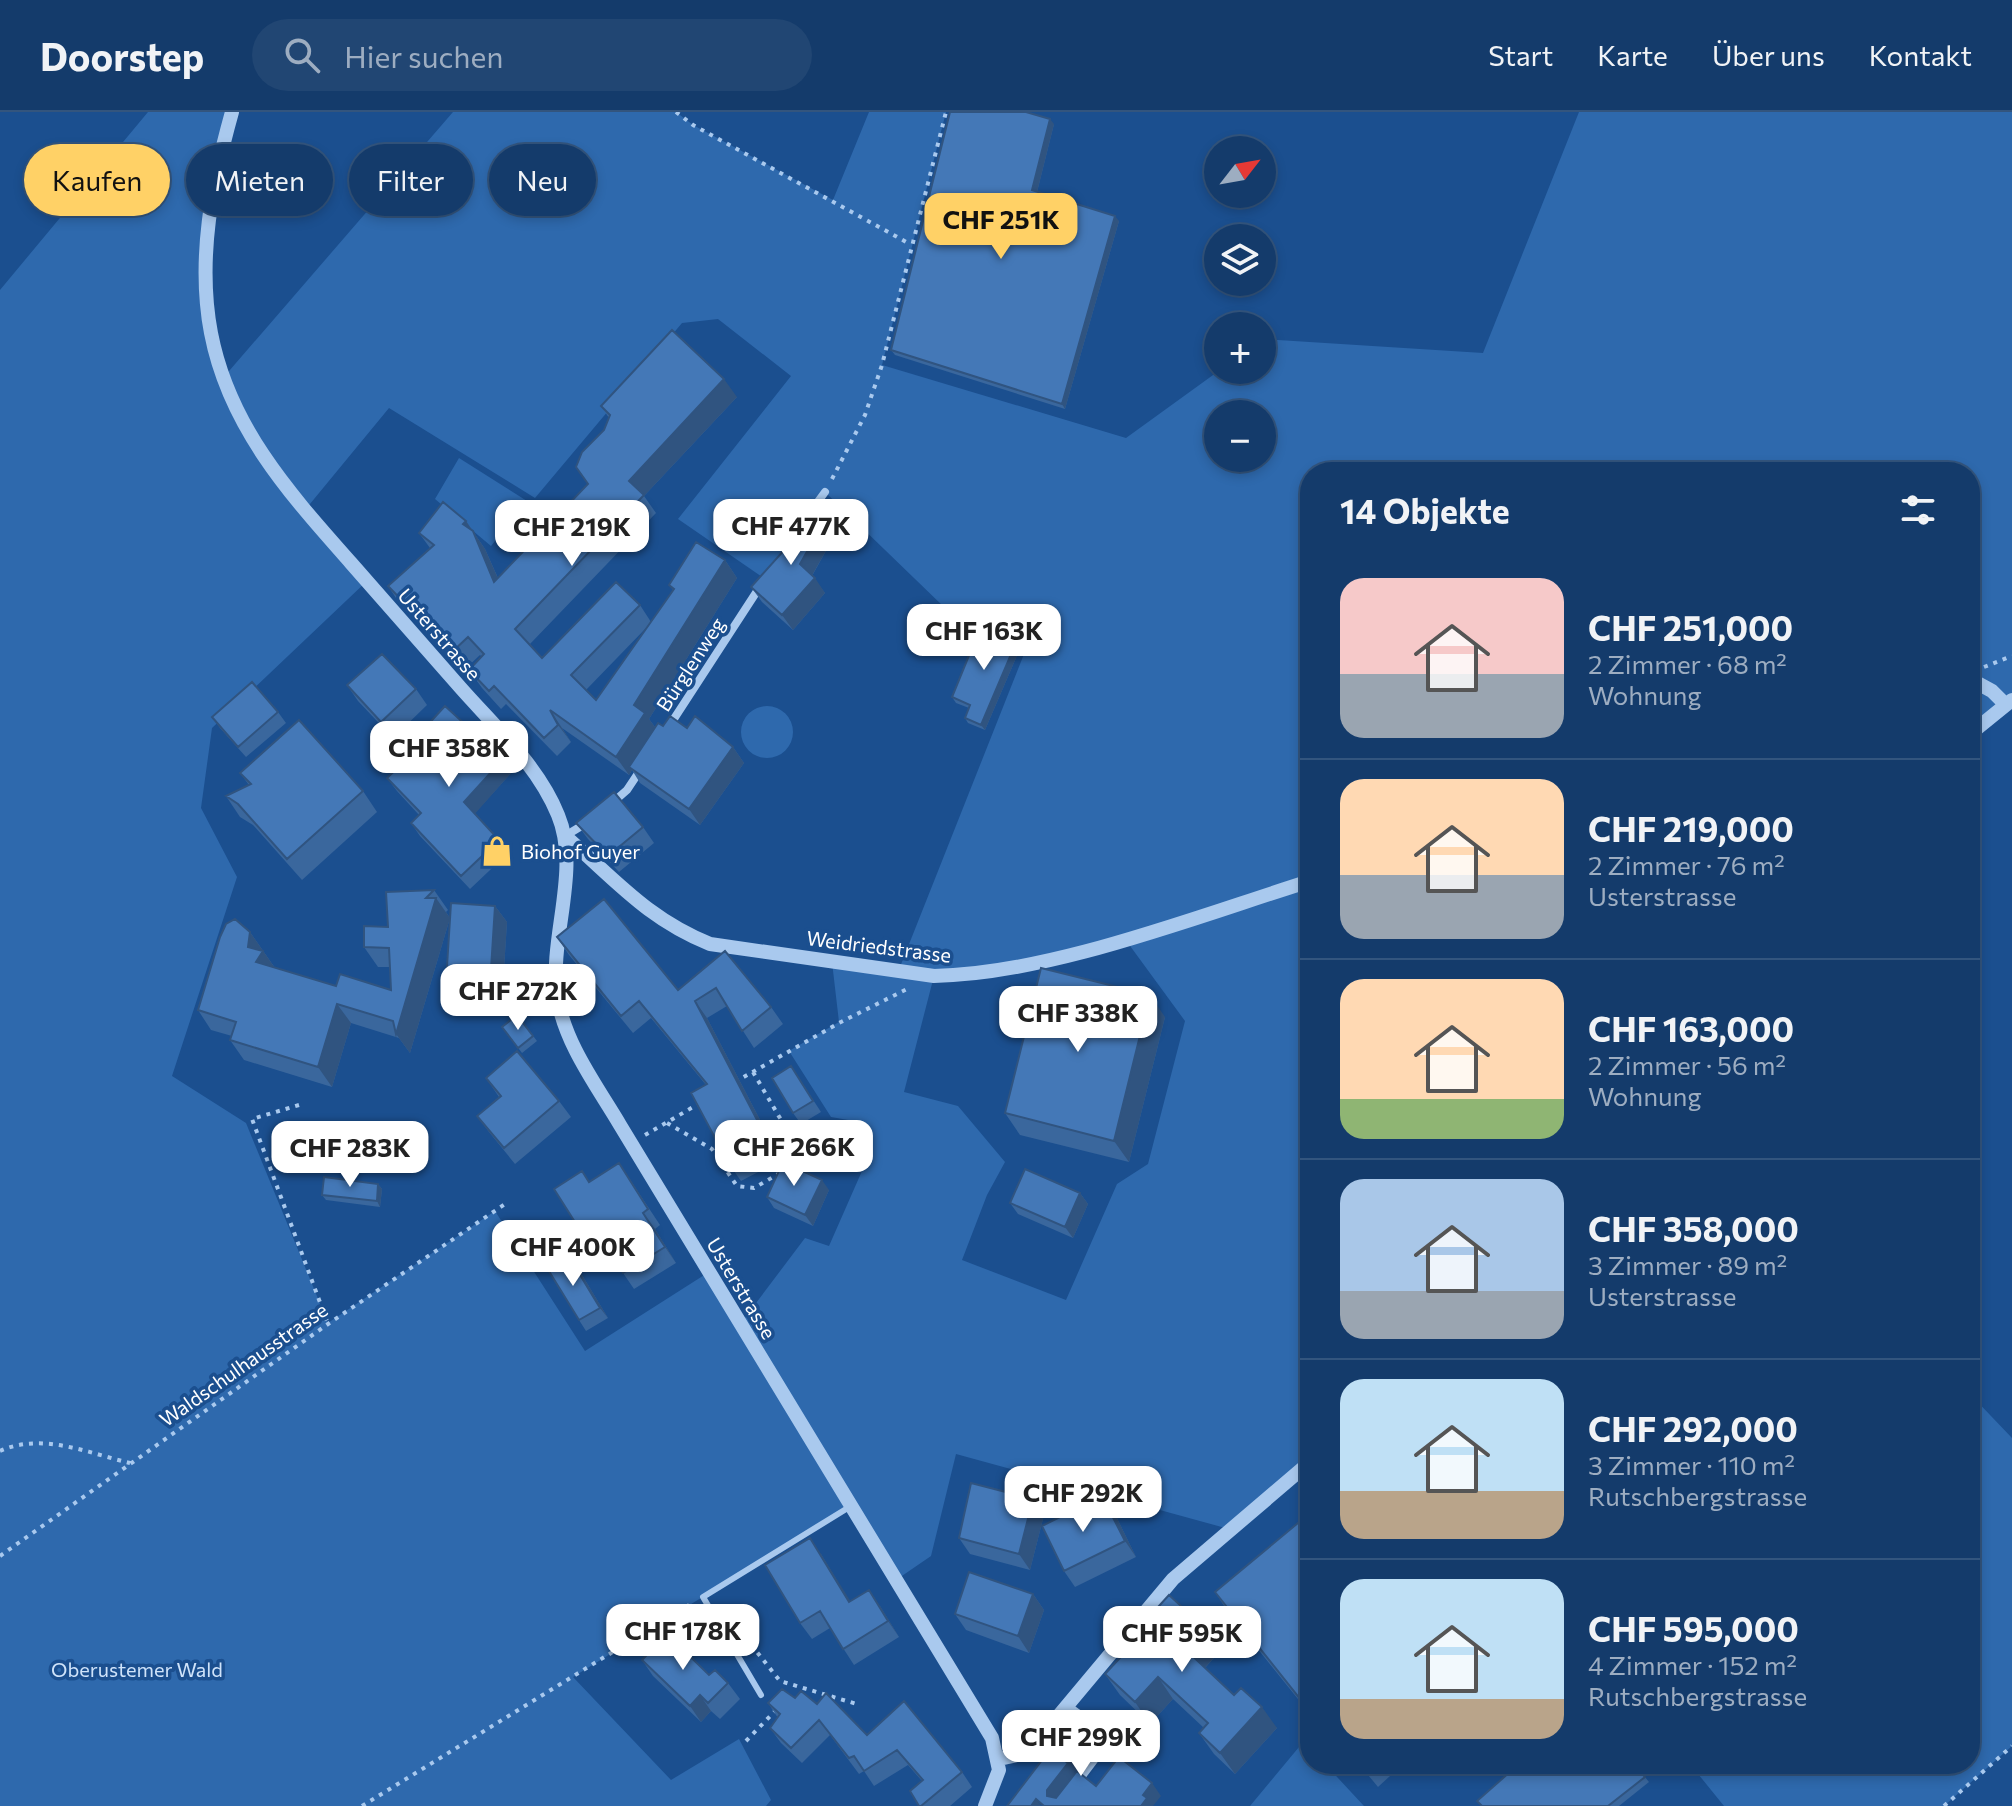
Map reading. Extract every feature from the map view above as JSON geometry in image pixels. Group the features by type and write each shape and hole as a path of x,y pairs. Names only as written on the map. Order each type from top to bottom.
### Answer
{"street":[{"name":"Usterstrasse","path":"232,112 212,194 206,287 211,333 223,379 246,432 269,467 305,510 527,764 558,814 565,836 556,968 557,997 579,1056 986,1727 999,1759"},
{"path":"799,529 825,492"},
{"name":"Bürglenweg","path":"662,737 765,579"},
{"path":"1980,684 2008,702 1980,726"},
{"path":"604,809 627,790 645,764"},
{"path":"565,836 592,818"},
{"name":"Weidriedstrasse","path":"565,836 647,912 676,930 710,944 934,976 962,975 1032,962 1125,938 1300,884"},
{"path":"985,1806 995,1784 999,1759 1017,1755 1035,1744 1173,1579 1300,1471"}],"lane":[{"path":"761,1695 703,1597 851,1506"},
{"path":"1068,1705 1113,1737 1070,1794"}],"path":[{"path":"676,112 693,125 910,244"},
{"path":"825,492 853,440 878,377 946,112"},
{"path":"1980,671 2012,656"},
{"path":"728,1087 839,1023 934,976"},
{"path":"666,1122 712,1149 737,1186 754,1188 783,1171 793,1154 784,1125 753,1072"},
{"path":"632,1143 703,1101"},
{"path":"299,1105 252,1119 328,1324"},
{"name":"Waldschulhausstrasse","path":"0,1556 328,1324 508,1202"},
{"path":"0,1451 28,1442 51,1443 130,1463"},
{"path":"362,1806 703,1597"},
{"path":"744,1636 780,1681 860,1705"},
{"path":"746,1741 799,1686"},
{"path":"1944,1806 2012,1746"}],"green space":[{"name":"Oberustemer Wald","path":"148,112 232,112 227,144 186,144 186,216 217,216 206,287 223,378 363,216 473,216 473,144 425,144 453,112 676,112 693,125 833,200 869,112 946,112 882,365 1126,438 1204,382 1204,384 1276,384 1276,340 1483,353 1579,112 2012,112 2012,700 1980,726 1980,462 1300,462 1300,1470 1229,1529 956,1454 931,1556 896,1580 850,1506 573,1677 671,1780 739,1739 771,1800 766,1806 0,1806 0,290 62,216 170,216 170,144 121,144","holes":["718,319 791,376 678,519 765,579 825,492 944,607 1028,644 898,972 832,962 839,1022 789,1051 831,1117 854,1121 869,1155 829,1246 805,1238 741,1323 709,1272 585,1351 495,1211 328,1323 246,1123 172,1076 237,877 201,808 212,728 367,581 305,510 389,408 535,498 682,323","1125,939 1185,1021 1148,1164 1117,1184 1066,1300 962,1260 987,1195 1005,1162 958,1106 904,1092 934,976 1032,962"]},
{"path":"459,458 527,501 491,546 435,499"},
{"path":"767,706 785,714 793,732 785,750 767,758 749,750 741,732 749,714"},
{"path":"1980,1404 2012,1438 2012,1746 1944,1806 1724,1806 1698,1774 1980,1774"},
{"path":"1300,1746 1300,1774 1334,1774 1364,1806 1250,1806"}],"building":[{"path":"950,112 1026,112 1050,119 1032,190 1115,216 1062,404 891,350"},
{"path":"672,330 724,379 629,481 644,495 515,629 542,658 616,582 640,605 571,675 596,700 674,589 669,585 696,542 725,560 634,705 645,713 616,757 550,710 558,725 544,738 494,686 489,691 469,670 484,654 468,637 452,652 388,586 434,545 419,533 443,502 473,531 494,582 588,484 576,467 582,452 604,430 610,415 601,406"},
{"path":"813,506 827,516 800,564 815,578 782,615 751,587 787,547"},
{"path":"981,626 1018,638 981,725 965,718 970,705 952,697"},
{"path":"382,654 416,689 381,722 347,685"},
{"path":"252,682 278,712 238,747 212,717"},
{"path":"445,706 503,759 464,802 499,840 461,876 411,823 421,813 387,778 418,749 411,743"},
{"path":"670,716 687,728 695,716 733,747 689,809 629,767 658,723 663,726"},
{"path":"299,720 363,791 287,859 238,804 226,796 251,784 240,773"},
{"path":"614,792 643,827 608,856 576,823"},
{"path":"434,890 426,898 436,898 396,1034 393,1021 337,1004 318,1067 230,1040 236,1022 198,1010 220,937 226,924 235,919 250,932 248,947 263,951 256,962 336,986 340,974 391,990 389,948 364,947 364,926 388,927 386,892"},
{"path":"604,899 678,990 725,951 771,1007 742,1031 716,988 695,1001 769,1143 729,1164 691,1093 707,1084 639,1001 621,1016 557,937"},
{"path":"451,903 495,906 490,985 446,982"},
{"path":"1041,968 1150,995 1114,1141 1005,1113"},
{"path":"517,1015 533,1036 518,1048 502,1027"},
{"path":"517,1051 559,1101 504,1148 477,1116 501,1096 486,1078"},
{"path":"791,1066 813,1101 793,1113 772,1078"},
{"path":"783,1162 822,1180 805,1215 767,1197"},
{"path":"619,1163 648,1209 643,1213 665,1247 623,1273 598,1234 587,1241 554,1189 582,1171 589,1182"},
{"path":"1025,1169 1080,1193 1065,1227 1010,1203"},
{"path":"324,1177 378,1184 377,1201 322,1195"},
{"path":"568,1255 600,1308 579,1320 547,1268"},
{"path":"971,1483 1033,1499 1019,1554 959,1538"},
{"path":"1102,1496 1125,1541 1064,1571 1042,1526"},
{"path":"1300,1521 1300,1699 1215,1592"},
{"path":"810,1538 849,1602 869,1590 888,1621 843,1649 820,1611 800,1623 765,1565"},
{"path":"969,1572 1033,1594 1018,1636 955,1614"},
{"path":"1169,1595 1206,1629 1186,1650 1234,1695 1241,1688 1262,1707 1220,1753 1199,1733 1208,1723 1158,1677 1135,1702 1105,1674 1144,1632 1139,1628"},
{"path":"667,1634 709,1675 715,1670 728,1683 708,1703 700,1695 690,1706 642,1660"},
{"path":"782,1689 795,1698 801,1691 817,1704 826,1693 867,1735 904,1701 962,1772 919,1806 910,1791 923,1780 897,1750 864,1771 854,1756 849,1758 819,1720 791,1748 770,1728 780,1714 768,1703"},
{"path":"1078,1713 1093,1724 1065,1761 1068,1763 1047,1790 1047,1796 1056,1798 1077,1771 1096,1786 1119,1757 1152,1783 1143,1795 1147,1798 1141,1806 1044,1806 1036,1799 1031,1806 1007,1806"},
{"path":"1508,1774 1642,1774 1645,1777 1608,1806 1482,1806 1477,1801"}],"place":[{"name":"Biohof Guyer","path":"497,851"}]}
